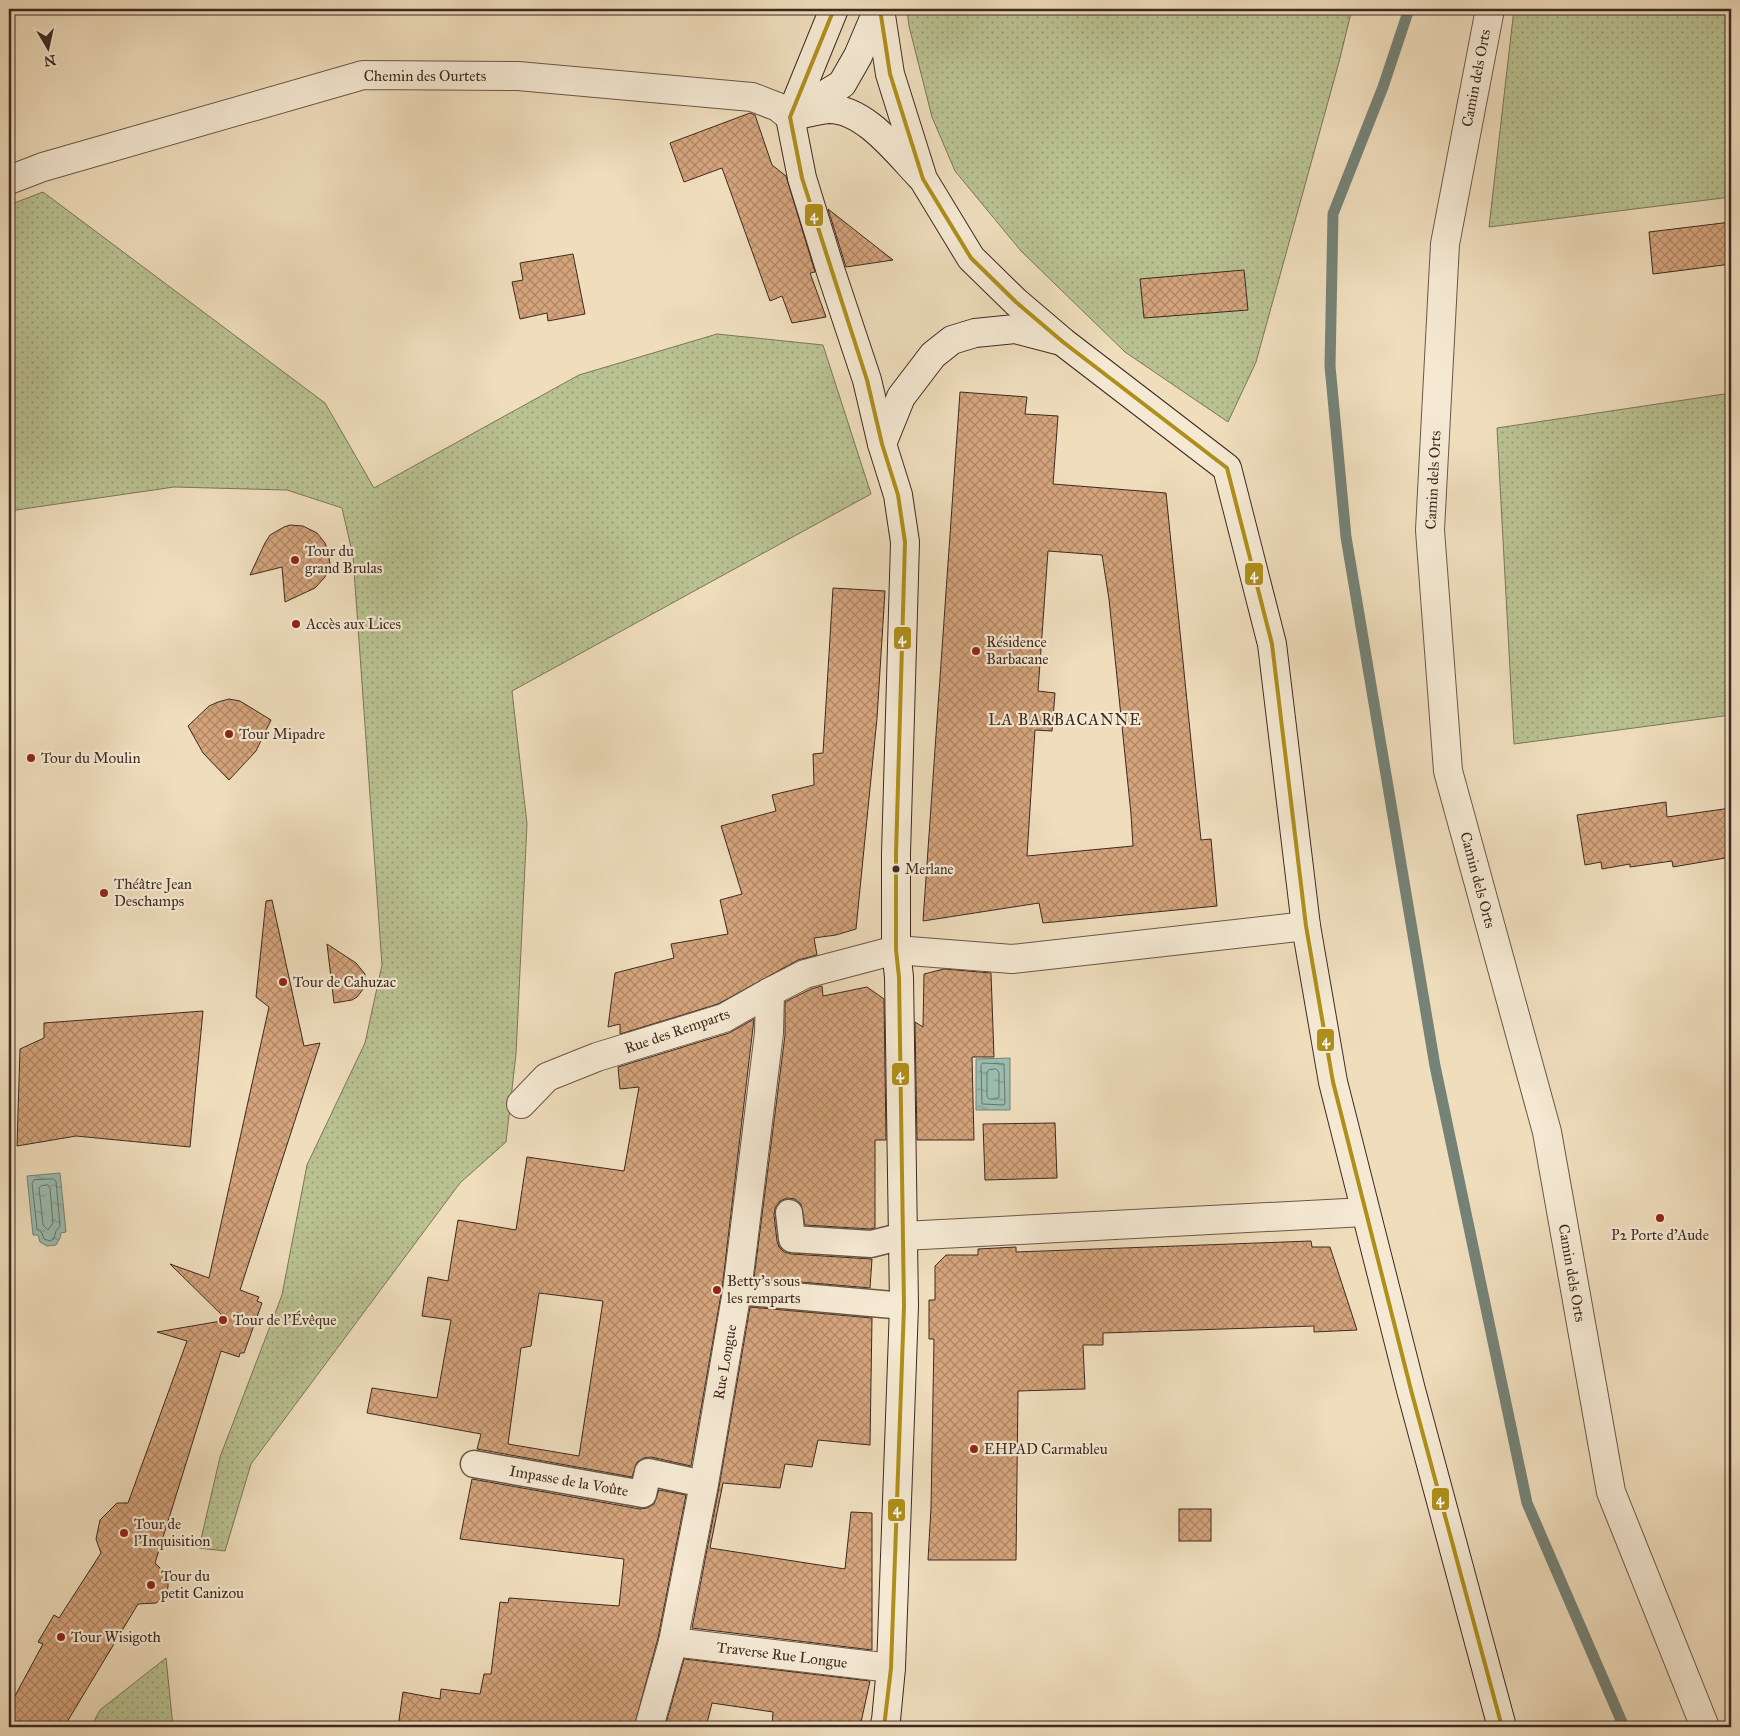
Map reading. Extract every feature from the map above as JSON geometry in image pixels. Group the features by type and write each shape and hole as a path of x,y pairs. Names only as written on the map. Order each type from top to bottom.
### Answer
{"street":[{"path":"834,9 790,117 802,178 831,272 868,380 882,444 898,495 905,542 896,854 896,950 899,977 904,1306 891,1668 884,1727"},
{"path":"790,117 842,84 858,56 879,9"},
{"path":"879,9 890,74 924,179 971,258 1016,302 1063,342 1226,468 1272,644 1306,926 1332,1082 1411,1390 1502,1727"},
{"name":"Camin dels Orts","path":"1490,9 1444,244 1430,530 1448,771 1547,1132 1611,1492 1705,1726"},
{"name":"Chemin des Ourtets","path":"9,180 43,167 363,75 518,76 752,97 778,106 790,117"},
{"path":"790,117 829,109 852,114 874,128 924,179"},
{"path":"882,444 901,397 933,355 952,340 975,333 1015,329 1063,342"},
{"name":"Rue des Remparts","path":"521,1104 547,1077 597,1057 724,1018 805,974 896,950 1012,959 1306,926"},
{"name":"Rue Longue","path":"649,1727 673,1642 704,1484 737,1291 769,1033 770,992"},
{"path":"789,1213 792,1239 871,1244 902,1236 1366,1212"},
{"path":"737,1291 904,1306"},
{"name":"Impasse de la Voûte","path":"474,1464 643,1494 648,1472 704,1484"},
{"name":"Traverse Rue Longue","path":"673,1642 891,1668"}],"green space":[{"path":"907,9 1352,9 1256,362 1228,422 1125,352 1021,251 955,171 932,117 909,26"},
{"path":"1514,9 1731,9 1731,197 1489,227"},
{"path":"43,192 325,403 374,488 579,375 717,334 823,345 871,494 512,691 527,824 516,1054 506,1142 460,1183 251,1464 225,1551 199,1548 220,1457 282,1295 307,1165 365,1043 382,965 353,556 342,508 287,490 174,487 9,511 9,205"},
{"path":"1731,393 1731,715 1514,744 1497,428"},
{"path":"166,1658 173,1727 91,1727 100,1710"}],"water":[{"path":"1010,1058 1010,1110 976,1110 976,1059"},
{"path":"60,1173 66,1232 61,1233 56,1245 47,1246 40,1242 38,1235 33,1235 27,1176"}],"building":[{"path":"750,113 755,115 772,165 786,176 815,272 810,273 826,317 792,323 782,296 770,301 722,168 684,182 670,143"},
{"path":"828,209 893,260 846,267"},
{"path":"1731,222 1731,264 1653,274 1649,232"},
{"path":"573,254 585,314 548,321 547,313 520,319 512,282 523,280 520,263"},
{"path":"1244,270 1248,310 1144,318 1140,279"},
{"path":"960,392 1027,397 1025,414 1058,416 1053,484 1166,493 1201,840 1211,839 1217,906 1043,923 1039,903 923,921","holes":["1048,551 1102,555 1109,599 1133,846 1027,856 1035,730 1052,731 1055,693 1038,691"]},
{"name":"Tour du grand Brulas","path":"290,525 303,526 317,533 325,543 330,564 325,577 315,588 285,602 282,567 250,575 270,535"},
{"path":"833,588 885,591 877,718 856,929 836,935 814,938 817,955 798,960 718,1004 620,1034 620,1024 608,1027 615,973 674,958 671,944 728,934 720,900 742,894 721,826 776,811 772,795 814,785 813,754 823,753"},
{"name":"Tour Mipadre","path":"229,699 240,701 271,720 256,751 229,780 203,753 188,726 209,706"},
{"path":"1666,802 1667,817 1731,808 1731,857 1673,867 1672,861 1630,867 1630,864 1602,869 1601,862 1585,865 1577,815"},
{"path":"272,900 304,1046 320,1043 240,1290 259,1297 257,1301 262,1303 244,1353 240,1353 239,1357 221,1351 155,1563 168,1579 166,1595 156,1603 138,1604 64,1727 9,1727 9,1707 43,1644 38,1642 54,1615 59,1618 101,1553 96,1539 100,1520 117,1503 128,1503 187,1341 157,1332 227,1320 170,1264 209,1278 269,1007 256,997 266,901"},
{"path":"327,944 356,963 365,974 364,988 352,1000 334,1003"},
{"path":"944,969 991,973 994,1057 972,1057 974,1140 917,1140 915,1022 923,1027 924,974"},
{"path":"822,986 823,996 867,987 884,999 886,1140 875,1140 875,1228 805,1225 801,1204 795,1199 787,1198 780,1201 775,1208 777,1241 779,1247 784,1252 791,1254 872,1259 870,1288 754,1278 785,1035 785,1002 811,989"},
{"path":"203,1011 190,1147 76,1136 17,1146 20,1049 44,1038 44,1023"},
{"path":"754,1019 722,1289 691,1466 651,1457 644,1458 637,1462 632,1477 477,1449 481,1434 367,1413 372,1388 437,1398 451,1320 422,1316 428,1277 448,1281 458,1220 516,1230 527,1157 624,1171 639,1087 620,1089 618,1067 729,1033","holes":["539,1293 603,1301 579,1456 508,1444 521,1348 531,1346"]},
{"path":"1055,1123 1057,1178 985,1180 983,1124"},
{"name":"EHPAD Carmableu","path":"1311,1241 1312,1247 1330,1247 1357,1330 1314,1332 1314,1326 1103,1333 1103,1345 1083,1345 1085,1389 1018,1391 1016,1560 928,1560 931,1508 934,1339 929,1339 929,1300 935,1300 935,1266 946,1255 978,1255 978,1249 1016,1247 1016,1252"},
{"path":"750,1307 872,1318 870,1445 818,1440 812,1467 785,1464 780,1488 723,1483 710,1548 845,1569 851,1512 872,1513 872,1650 692,1628"},
{"path":"472,1479 640,1509 654,1504 659,1490 686,1495 658,1638 634,1727 398,1727 403,1692 440,1699 441,1689 480,1694 484,1674 491,1674 500,1602 508,1603 509,1598 619,1606 624,1559 460,1539"},
{"path":"1179,1509 1211,1509 1211,1541 1179,1541"},
{"path":"684,1659 870,1681 860,1727 772,1727 773,1712 712,1703 706,1727 665,1727"}],"waterway":[{"path":"1409,9 1383,87 1333,214 1330,366 1346,537 1435,1066 1527,1503 1624,1727"}],"transit line":[{"name":"4","path":"834,9 790,117 802,178 867,380 882,444 898,495 905,542 896,854 896,950 899,977 904,1306 891,1668 884,1727"},
{"name":"4","path":"880,9 890,74 923,179 971,258 1016,302 1063,342 1227,468 1272,644 1306,926 1333,1082 1411,1390 1502,1727"}],"place":[{"name":"Tour du grand Brulas","path":"295,560"},
{"name":"Accès aux Lices","path":"296,624"},
{"name":"Résidence Barbacane","path":"976,651"},
{"name":"Tour Mipadre","path":"229,734"},
{"name":"Tour du Moulin","path":"31,758"},
{"name":"Merlane","path":"896,869"},
{"name":"Théâtre Jean Deschamps","path":"104,893"},
{"name":"Tour de Cahuzac","path":"283,982"},
{"name":"P2 Porte d'Aude","path":"1660,1218"},
{"name":"Betty's sous les remparts","path":"717,1290"},
{"name":"Tour de l'Évêque","path":"223,1320"},
{"name":"EHPAD Carmableu","path":"974,1449"},
{"name":"Tour de l'Inquisition","path":"124,1533"},
{"name":"Tour du petit Canizou","path":"151,1585"},
{"name":"Tour Wisigoth","path":"61,1637"}],"district":[{"name":"LA BARBACANNE","path":"1065,719"}]}
